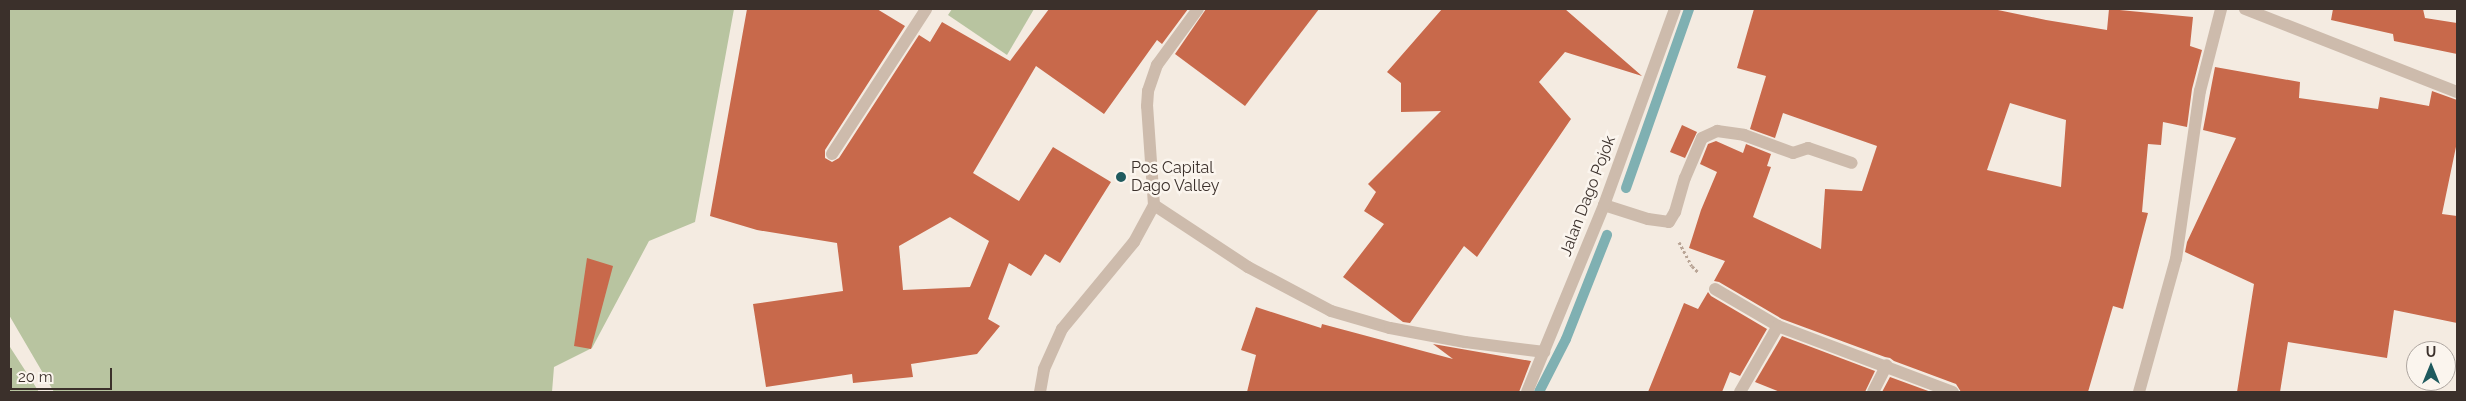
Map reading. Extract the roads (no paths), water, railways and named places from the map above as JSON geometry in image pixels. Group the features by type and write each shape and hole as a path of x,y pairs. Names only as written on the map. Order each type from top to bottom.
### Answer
{"street":[{"path":"832,154 926,9"},
{"path":"1040,392 1044,369 1062,329 1134,242 1154,205 1147,106 1148,91 1158,65 1198,9"},
{"name":"Jalan Dago Pojok","path":"1527,392 1604,205 1675,9"},
{"path":"2139,392 2176,259 2200,91 2221,9"},
{"path":"2246,9 2457,92"},
{"path":"1604,205 1648,219 1669,222 1675,212 1685,178 1702,138 1717,131 1744,135 1793,153 1808,148 1852,164"},
{"path":"1154,205 1248,267 1331,311 1408,331 1465,342 1544,352"},
{"path":"1715,289 1778,326 1887,365 1953,392"},
{"path":"1740,392 1778,326"},
{"path":"1873,392 1887,365"}],"waterway":[{"path":"1626,188 1689,9"},
{"path":"1539,392 1566,339 1607,235"}],"place":[{"name":"Pos Capital Dago Valley","path":"1121,177"}]}
